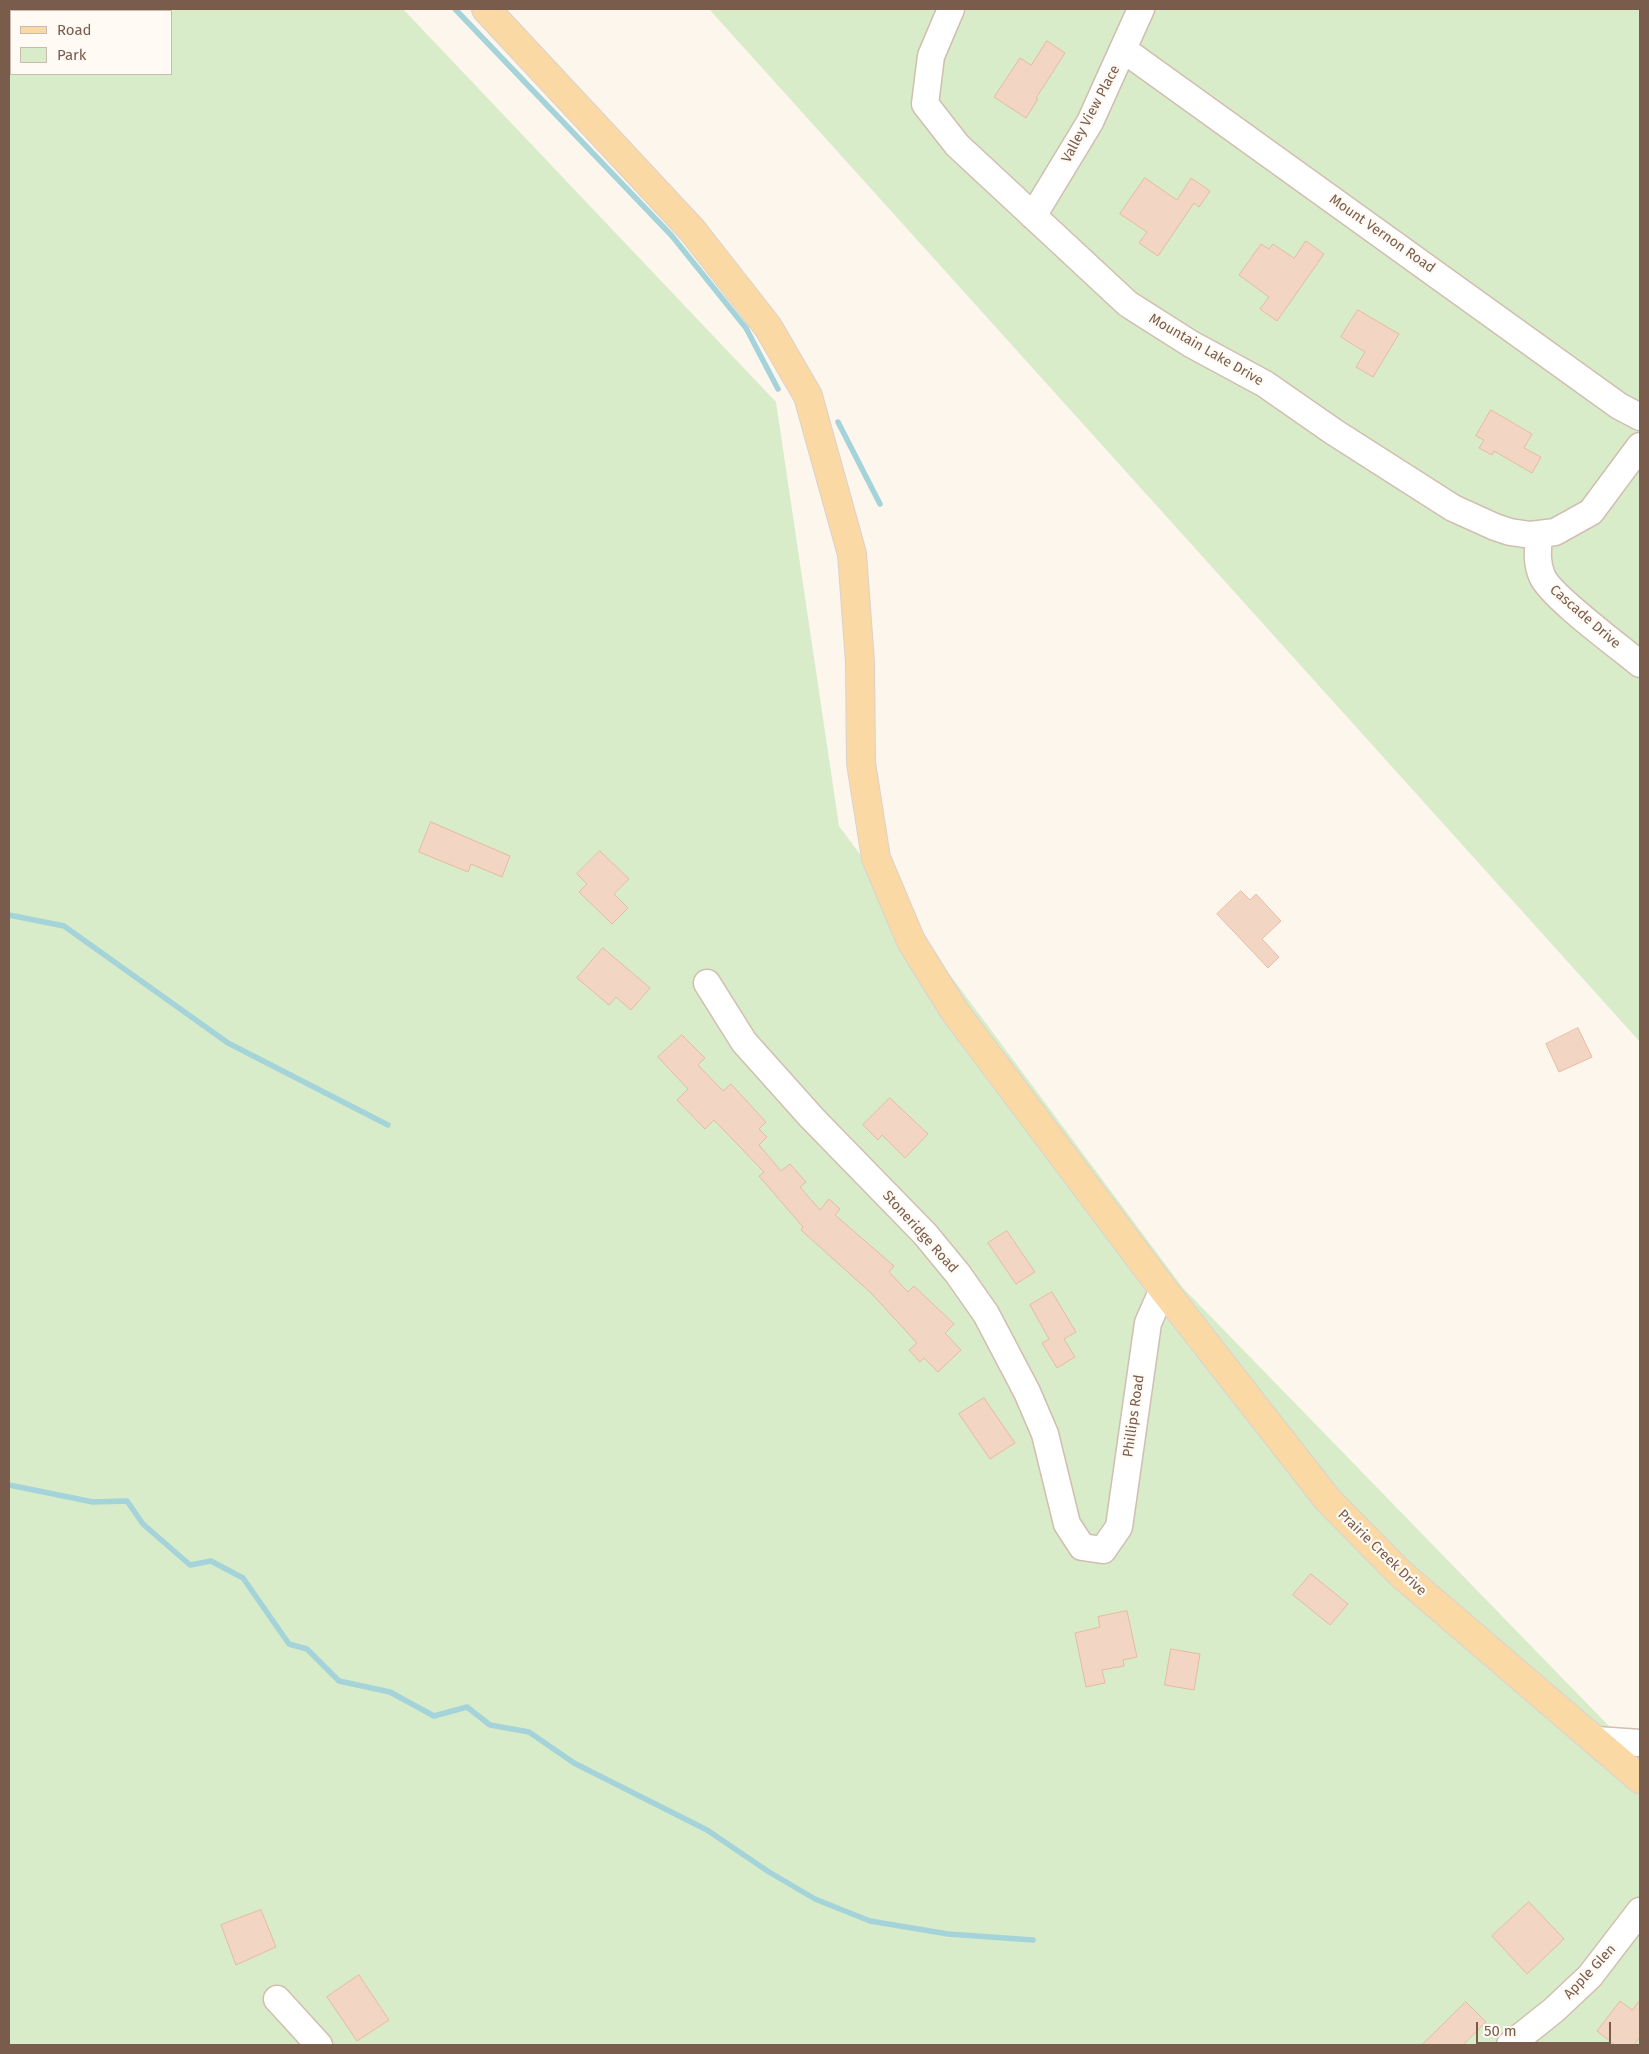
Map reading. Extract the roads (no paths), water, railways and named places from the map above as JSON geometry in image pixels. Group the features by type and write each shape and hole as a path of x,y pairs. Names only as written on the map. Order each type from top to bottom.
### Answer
{"main road":[{"name":"Prairie Creek Drive","path":"486,9 692,230 768,327 808,396 852,554 860,662 861,764 876,858 911,940 955,1012 1163,1289 1335,1507 1401,1574 1640,1779"}],"street":[{"name":"Mountain Lake Drive","path":"951,9 930,56 925,104 957,146 1128,304 1191,344 1266,384 1334,432 1453,508 1495,527 1521,534 1555,532 1591,512 1640,446"},
{"name":"Valley View Place","path":"1033,216 1090,122 1141,9"},
{"name":"Mount Vernon Road","path":"1124,50 1611,400 1640,417"},
{"name":"Cascade Drive","path":"1539,534 1537,558 1542,578 1560,598 1640,664"},
{"name":"Stoneridge Road","path":"707,983 744,1042 812,1118 925,1234 958,1274 986,1314 1027,1392 1045,1434 1067,1524 1082,1547 1103,1550 1107,1543"},
{"name":"Phillips Road","path":"1107,1543 1119,1527 1148,1323 1163,1289"},
{"path":"1596,1740 1640,1744"},
{"name":"Apple Glen","path":"1510,2045 1554,2010 1590,1976 1640,1911"},
{"path":"276,1999 320,2045"}],"waterway":[{"path":"455,9 672,236 746,328 778,389"},
{"path":"838,422 880,504"},
{"path":"9,915 64,926 228,1043 388,1125"},
{"path":"9,1485 93,1502 127,1501 143,1524 190,1565 211,1561 243,1578 289,1644 307,1649 339,1681 390,1692 434,1716 467,1707 490,1725 529,1732 574,1763 707,1830 769,1872 815,1899 870,1921 948,1934 1033,1940"}]}
